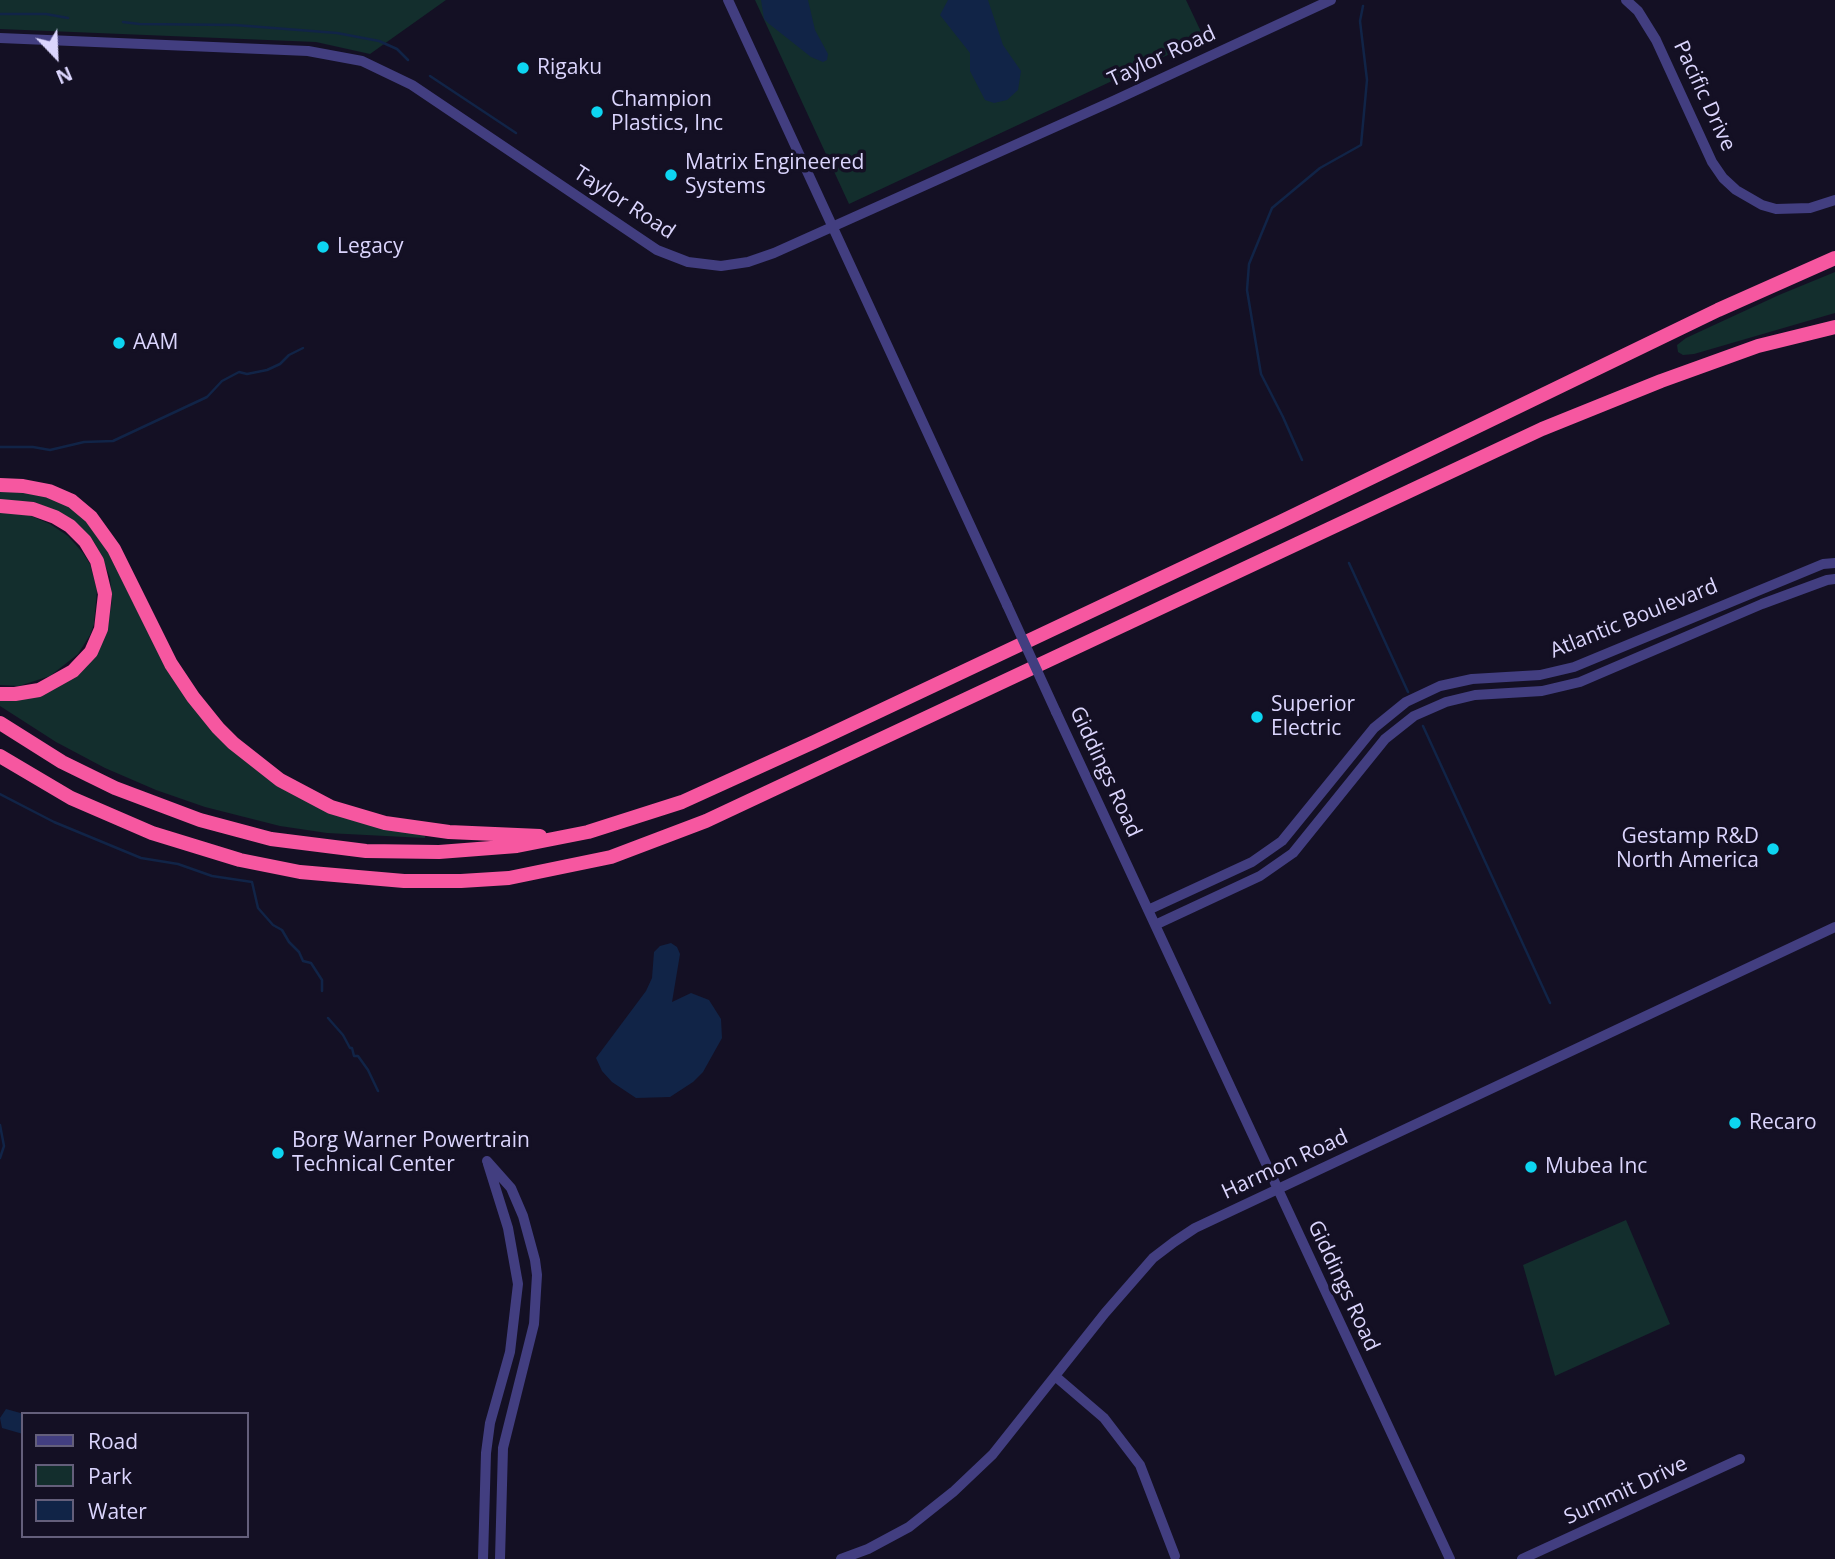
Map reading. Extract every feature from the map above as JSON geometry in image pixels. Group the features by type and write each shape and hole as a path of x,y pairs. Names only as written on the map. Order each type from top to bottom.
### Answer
{"highway":[{"path":"0,723 62,762 133,796 201,820 271,839 332,848 402,853 470,851 517,846 601,829 682,802 778,759 1280,522 1707,315 1835,258"},
{"path":"0,756 71,798 152,833 240,860 300,872 404,881 461,881 509,878 611,857 706,821 1542,429 1661,381 1758,346 1835,327"},
{"path":"0,485 23,485 49,491 72,501 91,517 114,549 172,664 193,697 233,743 281,780 331,807 385,823 449,832 563,837"},
{"path":"0,506 45,512 70,526 85,541 97,561 106,594 101,629 90,652 73,671 39,690 0,694"}],"street":[{"name":"Giddings Road","path":"728,0 1450,1559"},
{"name":"Taylor Road","path":"0,38 308,51 362,61 407,82 652,247 688,262 721,266 748,262 832,226 1138,90 1331,0"},
{"name":"Pacific Drive","path":"1626,0 1649,27 1712,162 1730,184 1752,200 1776,209 1810,208 1835,200"},
{"name":"Atlantic Boulevard","path":"1148,911 1252,862 1282,841 1374,727 1406,702 1440,686 1472,679 1540,675 1574,667 1823,564 1835,563"},
{"name":"Atlantic Boulevard","path":"1155,925 1260,876 1293,853 1385,739 1414,716 1446,702 1475,695 1542,691 1580,682 1762,604 1835,579"},
{"name":"Harmon Road","path":"841,1559 868,1549 909,1527 953,1492 993,1454 1153,1258 1195,1228 1835,927"},
{"path":"483,1559 486,1452 490,1423 510,1352 519,1284 508,1228 487,1161 511,1188 523,1216 537,1275 534,1324 503,1448 500,1559"},
{"path":"1055,1376 1104,1418 1140,1465 1175,1556"},
{"name":"Summit Drive","path":"1526,1559 1740,1460"}],"green space":[{"path":"0,0 446,0 370,54 316,42 0,29"},
{"path":"755,0 1186,0 1204,38 849,204"},
{"path":"1835,272 1835,313 1694,354 1683,355 1678,352 1677,345 1686,338"},
{"path":"0,490 29,491 66,503 101,535 161,654 264,776 425,838 327,833 280,826 205,807 105,768 56,742 0,706 0,699 40,696 74,677 108,626 112,600 110,577 94,542 68,517 35,502 0,500"},
{"path":"0,512 29,515 68,536 90,564 97,590 94,624 78,654 50,676 19,686 0,685"},
{"path":"1626,1220 1670,1324 1555,1376 1523,1265"}],"water":[{"path":"761,0 808,0 815,30 828,54 827,60 823,62 811,57 768,23 764,19"},
{"path":"948,0 988,0 1003,45 1021,71 1018,90 1007,100 994,103 985,100 970,71 970,53 940,15"},
{"path":"671,943 677,947 680,954 672,1002 691,993 709,1000 721,1019 722,1038 703,1072 693,1082 670,1097 636,1098 612,1082 602,1071 596,1058 646,991 652,978 654,952 660,946"},
{"path":"6,1409 21,1413 21,1433 2,1428 0,1418"}],"waterway":[{"path":"1302,460 1261,374 1247,290 1249,264 1272,208 1320,168 1361,145 1367,80 1360,21 1363,6"},
{"path":"0,14 46,14 68,18"},
{"path":"123,22 235,25 337,33 379,41 397,49 408,60"},
{"path":"430,76 516,133"},
{"path":"0,447 50,450 84,442 113,441 207,397 222,381 239,372 247,374 267,370 303,348"},
{"path":"1349,563 1408,692"},
{"path":"1423,726 1550,1003"},
{"path":"0,794 54,822 141,858 178,864 212,876 252,882 258,908 273,925 282,930 303,961 311,963 322,980 322,991"},
{"path":"328,1018 352,1048 354,1056 358,1056 368,1070 378,1091"},
{"path":"0,1125 4,1146 0,1158"}],"place":[{"name":"Rigaku","path":"523,68"},
{"name":"Champion Plastics, Inc","path":"597,112"},
{"name":"Matrix Engineered Systems","path":"671,175"},
{"name":"Legacy","path":"323,247"},
{"name":"AAM","path":"119,343"},
{"name":"Superior Electric","path":"1257,717"},
{"name":"Gestamp R&D North America","path":"1773,849"},
{"name":"Recaro","path":"1735,1123"},
{"name":"Borg Warner Powertrain Technical Center","path":"278,1153"},
{"name":"Mubea Inc","path":"1531,1167"}]}
